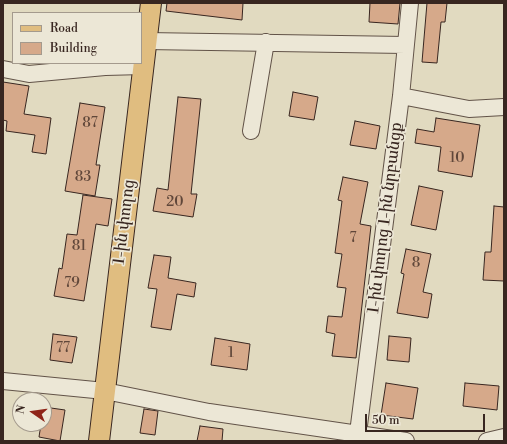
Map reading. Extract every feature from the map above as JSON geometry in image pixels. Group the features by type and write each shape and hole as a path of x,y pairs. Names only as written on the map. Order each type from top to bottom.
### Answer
{"main road":[{"name":"1-ին փողոց","path":"99,441 151,3"}],"street":[{"name":"1-ին փողոց 1-ին նրբանցք","path":"360,437 401,96 410,3"},
{"path":"146,41 405,45"},
{"path":"251,131 266,42"},
{"path":"3,69 29,74 105,67 143,66"},
{"path":"401,96 469,109 504,107"},
{"path":"3,381 105,390 210,412 360,437 406,441"},
{"path":"487,441 504,437"}],"building":[{"path":"167,3 243,3 242,20 166,11"},
{"path":"370,3 400,3 398,24 369,22"},
{"path":"427,3 447,3 445,22 441,22 437,63 422,62"},
{"path":"3,82 29,86 24,114 51,118 46,154 32,152 35,135 6,131 7,121 3,120"},
{"path":"293,92 318,97 314,120 289,116"},
{"path":"178,97 201,99 191,194 197,194 193,217 153,211 157,188 168,190"},
{"path":"80,103 105,107 96,165 100,165 95,196 65,191"},
{"path":"436,118 480,125 472,177 438,171 441,147 415,143 417,129 434,132"},
{"path":"355,121 380,126 376,149 350,145"},
{"path":"343,177 368,182 360,224 371,226 356,358 332,356 335,334 326,332 328,316 342,317 346,288 337,287 342,254 335,253 342,201 338,200"},
{"path":"419,186 443,191 436,230 411,225"},
{"path":"83,195 112,199 108,226 96,224 84,301 54,296 59,268 62,269 67,234 77,235"},
{"path":"494,206 504,207 504,281 483,280 485,252 491,252"},
{"path":"406,249 431,254 423,292 432,294 428,318 397,313 404,274 401,273"},
{"path":"154,255 171,257 168,278 196,283 194,297 177,294 171,330 151,327 157,289 148,288"},
{"path":"53,334 77,337 72,363 50,360"},
{"path":"389,336 411,338 409,362 387,360"},
{"path":"215,338 250,344 247,370 211,365"},
{"path":"386,383 418,388 413,419 381,415"},
{"path":"465,383 499,386 497,410 463,406"},
{"path":"52,408 65,410 60,441 39,437 40,432 52,432"},
{"path":"144,409 158,411 155,435 140,433"},
{"path":"200,426 223,429 222,441 197,441"}]}
